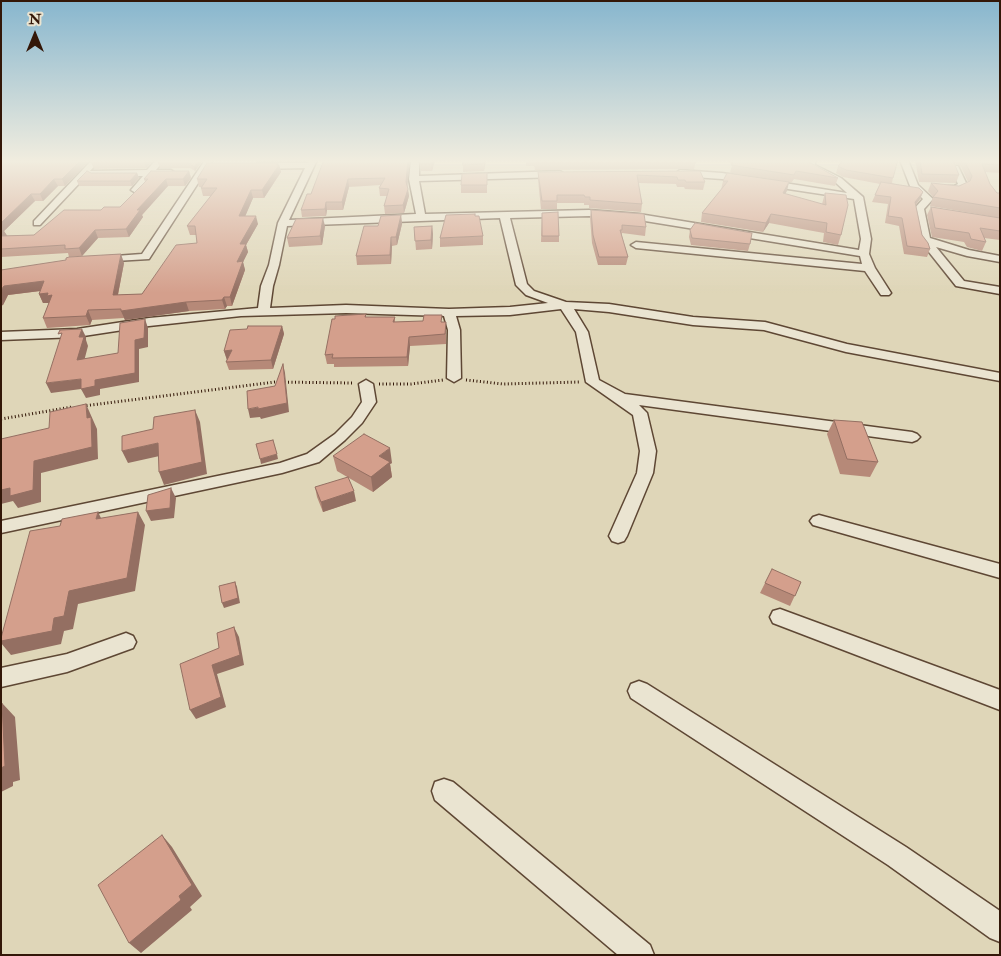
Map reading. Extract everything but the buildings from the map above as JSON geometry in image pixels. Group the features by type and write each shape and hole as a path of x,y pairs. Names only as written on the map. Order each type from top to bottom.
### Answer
{"street":[{"path":"37,223 54,205"},
{"path":"91,260 145,257 181,205"},
{"path":"264,311 267,286 274,265 283,223 292,205"},
{"path":"416,205 418,217"},
{"path":"859,205 866,239 864,254 869,268 885,293"},
{"path":"918,209 922,205"},
{"path":"918,209 934,212"},
{"path":"918,209 925,240 960,284 1000,291"},
{"path":"283,223 418,217 589,213 639,217 864,254"},
{"path":"504,215 522,284 530,293 565,305 582,332 593,382 621,398 640,413 648,451 645,473 618,536"},
{"path":"925,240 968,253 979,253 1000,259"},
{"path":"636,245 869,268"},
{"path":"1,336 77,332 175,319 264,311 346,308 449,313 510,311 565,305 609,308 693,321 764,326 846,348 1000,376"},
{"path":"449,313 454,330 454,378"},
{"path":"1,528 282,468 313,458 340,437 357,420 369,402 366,384"},
{"path":"621,398 912,437"},
{"path":"819,522 1000,571"},
{"path":"780,617 1000,700"},
{"path":"1,678 67,663 126,642"},
{"path":"639,691 897,856 1000,928"},
{"path":"444,792 640,955"}],"path":[{"path":"1,419 99,403 275,382 432,383 454,378 503,384 593,382"}]}
